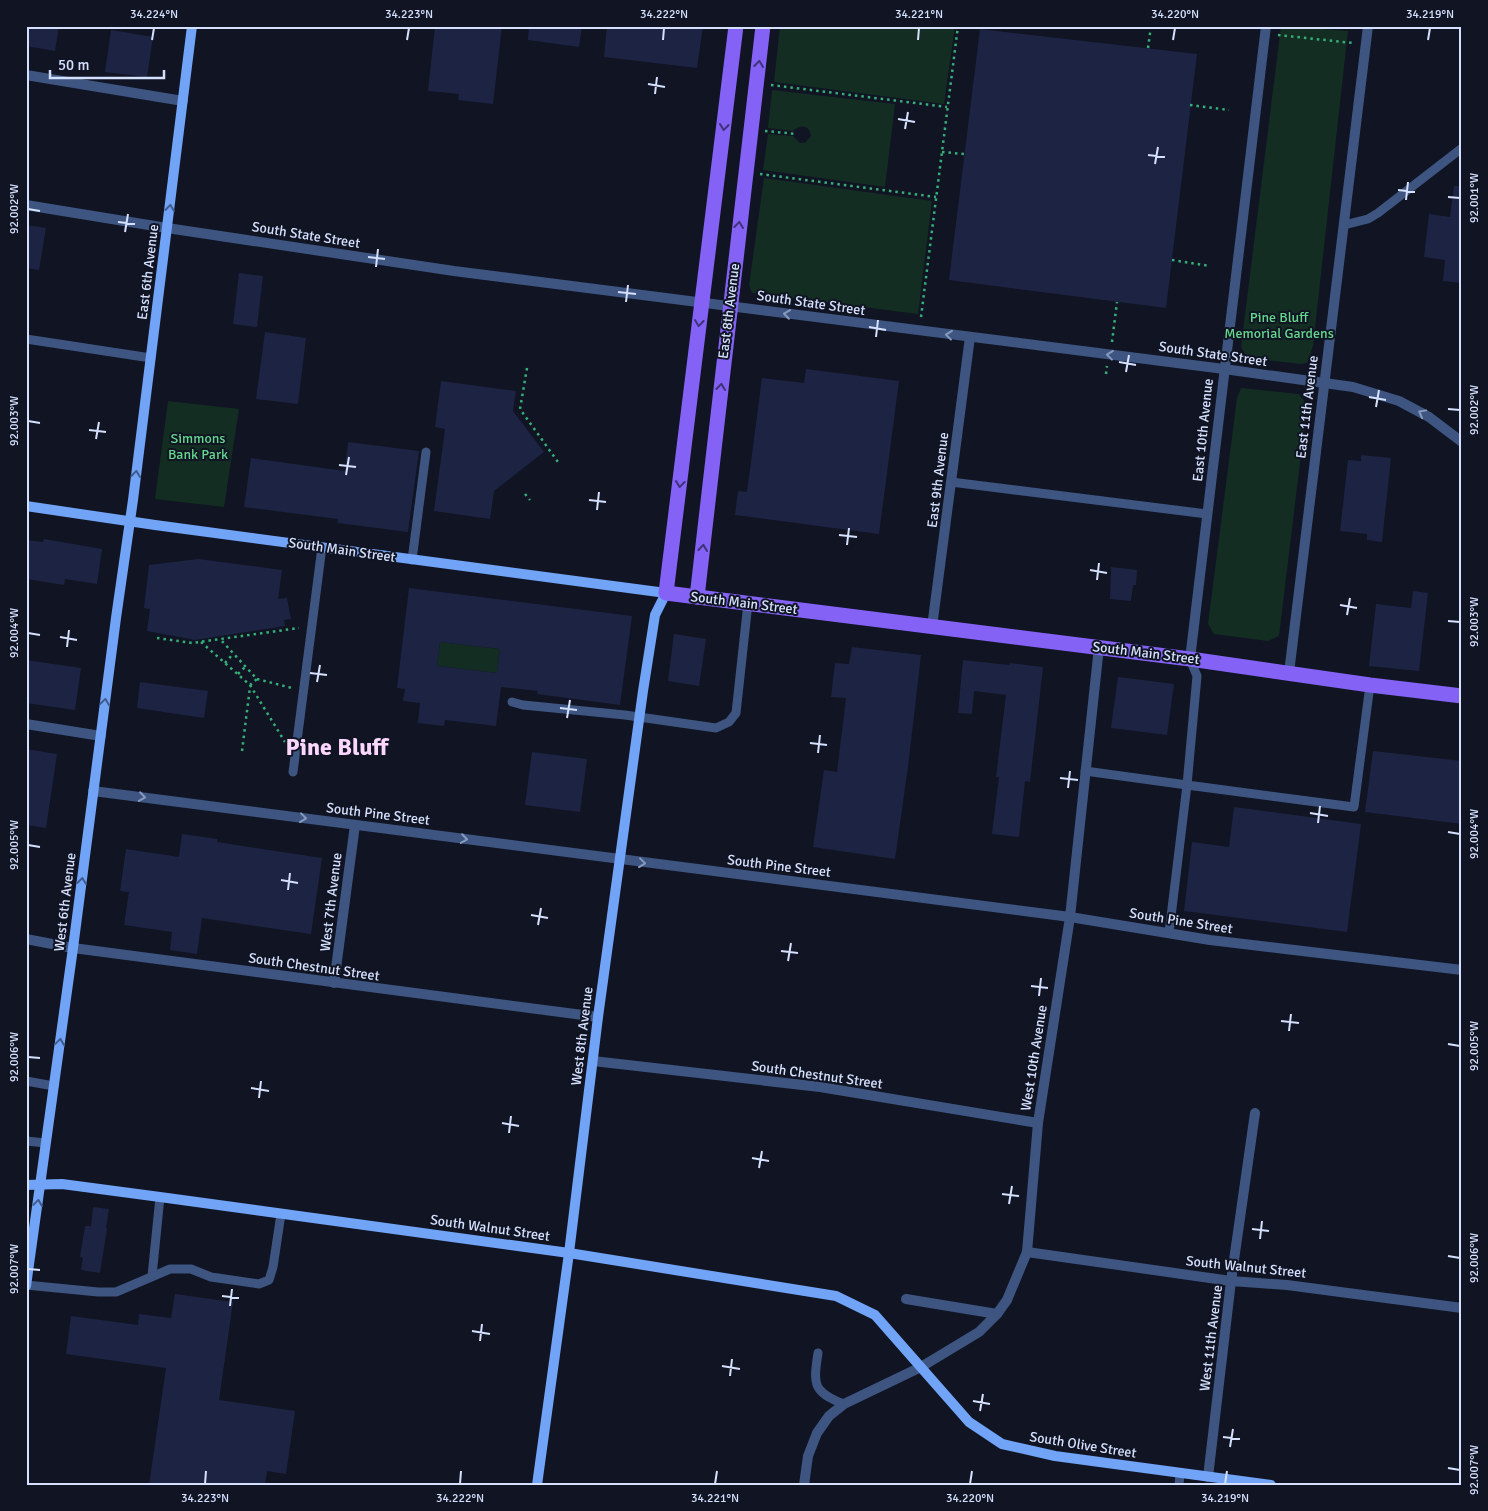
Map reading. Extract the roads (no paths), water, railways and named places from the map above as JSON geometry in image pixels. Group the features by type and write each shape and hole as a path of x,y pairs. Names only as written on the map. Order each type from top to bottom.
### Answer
{"main road":[{"name":"East 8th Avenue","path":"666,593 736,26"},
{"name":"East 8th Avenue","path":"697,597 763,26"},
{"name":"South Main Street","path":"666,593 1099,647 1462,696"}],"street":[{"name":"East 6th Avenue","path":"130,522 192,26"},
{"name":"East 10th Avenue","path":"1190,659 1266,26"},
{"name":"East 11th Avenue","path":"1289,673 1368,26"},
{"path":"26,75 183,101"},
{"name":"South State Street","path":"26,205 454,271 1353,387 1399,401 1429,417 1462,442"},
{"name":"East 9th Avenue","path":"932,626 970,337"},
{"name":"South Main Street","path":"26,506 130,522 666,593"},
{"name":"West 6th Avenue","path":"26,1286 130,522"},
{"name":"West 8th Avenue","path":"537,1485 639,718 654,615 666,593"},
{"name":"West 10th Avenue","path":"804,1485 808,1456 817,1433 829,1416 844,1404 921,1367 980,1332 1007,1300 1027,1252 1038,1123 1070,918 1099,647"},
{"path":"26,724 101,736"},
{"name":"South Pine Street","path":"93,791 1070,918 1210,940 1462,970"},
{"name":"West 7th Avenue","path":"334,983 355,825"},
{"name":"South Chestnut Street","path":"26,939 73,948 598,1017"},
{"name":"South Chestnut Street","path":"593,1061 820,1087 1038,1123"},
{"name":"West 11th Avenue","path":"1208,1477 1231,1281 1255,1114"},
{"name":"South Walnut Street","path":"26,1185 62,1184 569,1253 836,1296 875,1315 921,1367"},
{"name":"South Walnut Street","path":"1027,1252 1231,1281 1287,1285 1462,1308"},
{"path":"906,1299 997,1314"},
{"name":"South Olive Street","path":"921,1367 943,1395 969,1422 1002,1444 1055,1456 1271,1485"}],"lane":[{"path":"1344,225 1368,220 1462,148"},
{"path":"26,339 151,358"},
{"path":"412,560 426,452"},
{"path":"951,482 1207,514"},
{"path":"293,772 322,547"},
{"path":"512,702 523,705 716,728 729,722 736,713 748,603"},
{"path":"1169,933 1197,676 1190,659"},
{"path":"1085,771 1354,807 1370,685"},
{"path":"26,1081 54,1086"},
{"path":"26,1141 46,1143"},
{"path":"152,1276 160,1197"},
{"path":"26,1286 116,1292 170,1269 191,1269 211,1277 259,1284 269,1280 273,1267 281,1214"},
{"path":"818,1354 816,1381 819,1391 826,1397 844,1404"},
{"path":"1179,1485 1180,1473"}],"district":[{"name":"Pine Bluff","path":"337,747"}],"park label":[{"name":"Pine Bluff Memorial Gardens","path":"1279,326"},
{"name":"Simmons Bank Park","path":"198,446"}]}
